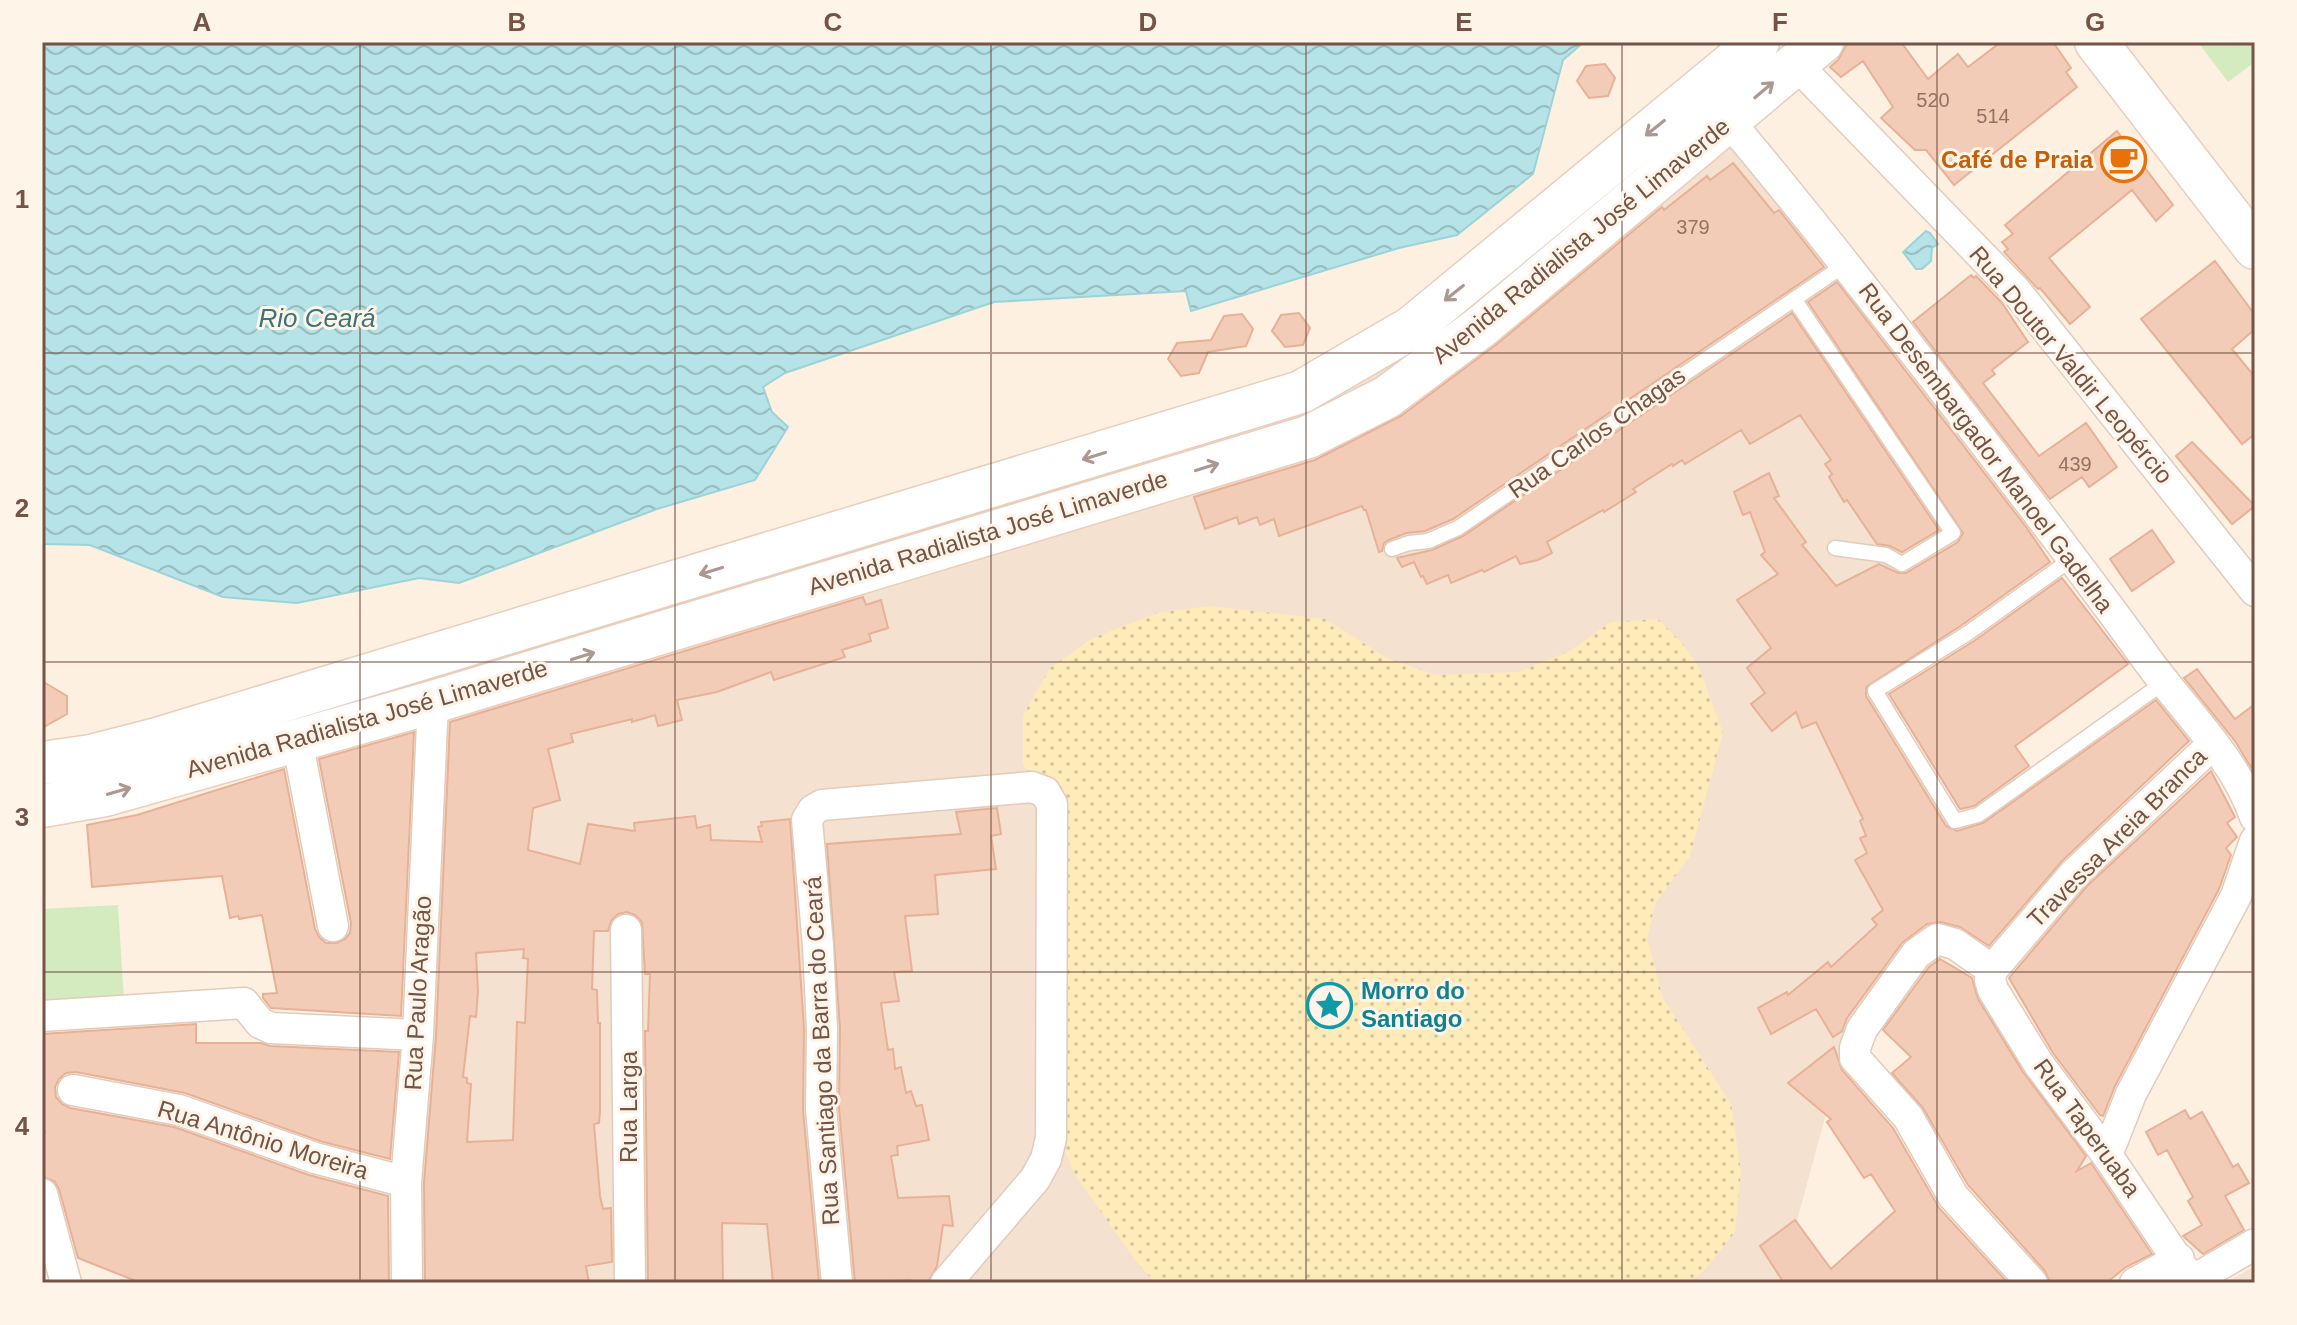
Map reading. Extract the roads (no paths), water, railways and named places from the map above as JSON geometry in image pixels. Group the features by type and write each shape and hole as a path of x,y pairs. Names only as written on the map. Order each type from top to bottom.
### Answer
{"main road":[{"name":"Avenida Radialista José Limaverde","path":"42,763 91,756 157,739 1301,392 1411,328 1758,42"},
{"path":"2096,42 2255,248"},
{"name":"Avenida Radialista José Limaverde","path":"42,806 105,795 433,702 1308,437 1387,397 1482,326 1809,53"},
{"path":"838,533 848,575"},
{"path":"775,552 785,594"}],"street":[{"name":"Rua Doutor Valdir Leopércio","path":"1809,53 1845,113 2016,291 2255,591"},
{"name":"Rua Desembargador Manoel Gadelha","path":"1702,89 1846,264 2073,558 2163,683 2213,744 2248,798 2255,817"},
{"name":"Rua Paulo Aragão","path":"407,1283 406,1182 418,1035 433,702"},
{"path":"297,740 333,926"},
{"name":"Travessa Areia Branca","path":"1992,970 2074,874 2213,744"},
{"name":"Rua Santiago da Barra do Ceará","path":"837,1283 821,1109 822,1029 818,946 807,820 813,810 822,805 1032,787 1045,792 1052,804 1051,1138 1046,1159 1035,1179 946,1283"},
{"path":"2107,1155 2131,1094 2236,896 2255,841"},
{"name":"Rua Larga","path":"626,930 630,1283"},
{"path":"1992,970 1945,939 1937,939 1916,954 1862,1029 1855,1058 1908,1117 1953,1196 2032,1283"},
{"name":"Rua Taperuaba","path":"1992,970 1990,980 1993,990 2038,1063 2107,1155 2188,1274"},
{"path":"42,1016 244,1003 260,1023 271,1028 418,1035"},
{"name":"Rua Antônio Moreira","path":"73,1090 179,1110 315,1158 406,1182"},
{"path":"42,1194 72,1281"},
{"path":"2135,1283 2188,1274 2255,1244"}],"lane":[{"name":"Rua Carlos Chagas","path":"1392,549 1428,541 1458,528 1846,264"},
{"path":"1794,299 1953,533 1902,564 1886,555 1835,548"},
{"path":"2073,558 1968,633 1875,691 1955,821 1978,815 2163,683"}],"water":[{"name":"Rio Ceará","path":"42,42 1584,42 1563,60 1533,174 1457,235 1399,248 1191,311 1186,291 994,302 785,373 763,387 772,412 788,427 755,480 657,509 459,583 419,578 297,603 223,597 90,545 42,544"},
{"path":"1926,231 1938,244 1932,248 1931,261 1922,269 1916,269 1903,252"}],"place":[{"name":"Café de Praia","path":"2124,160"},
{"name":"Morro do Santiago","path":"1330,1005"}]}
